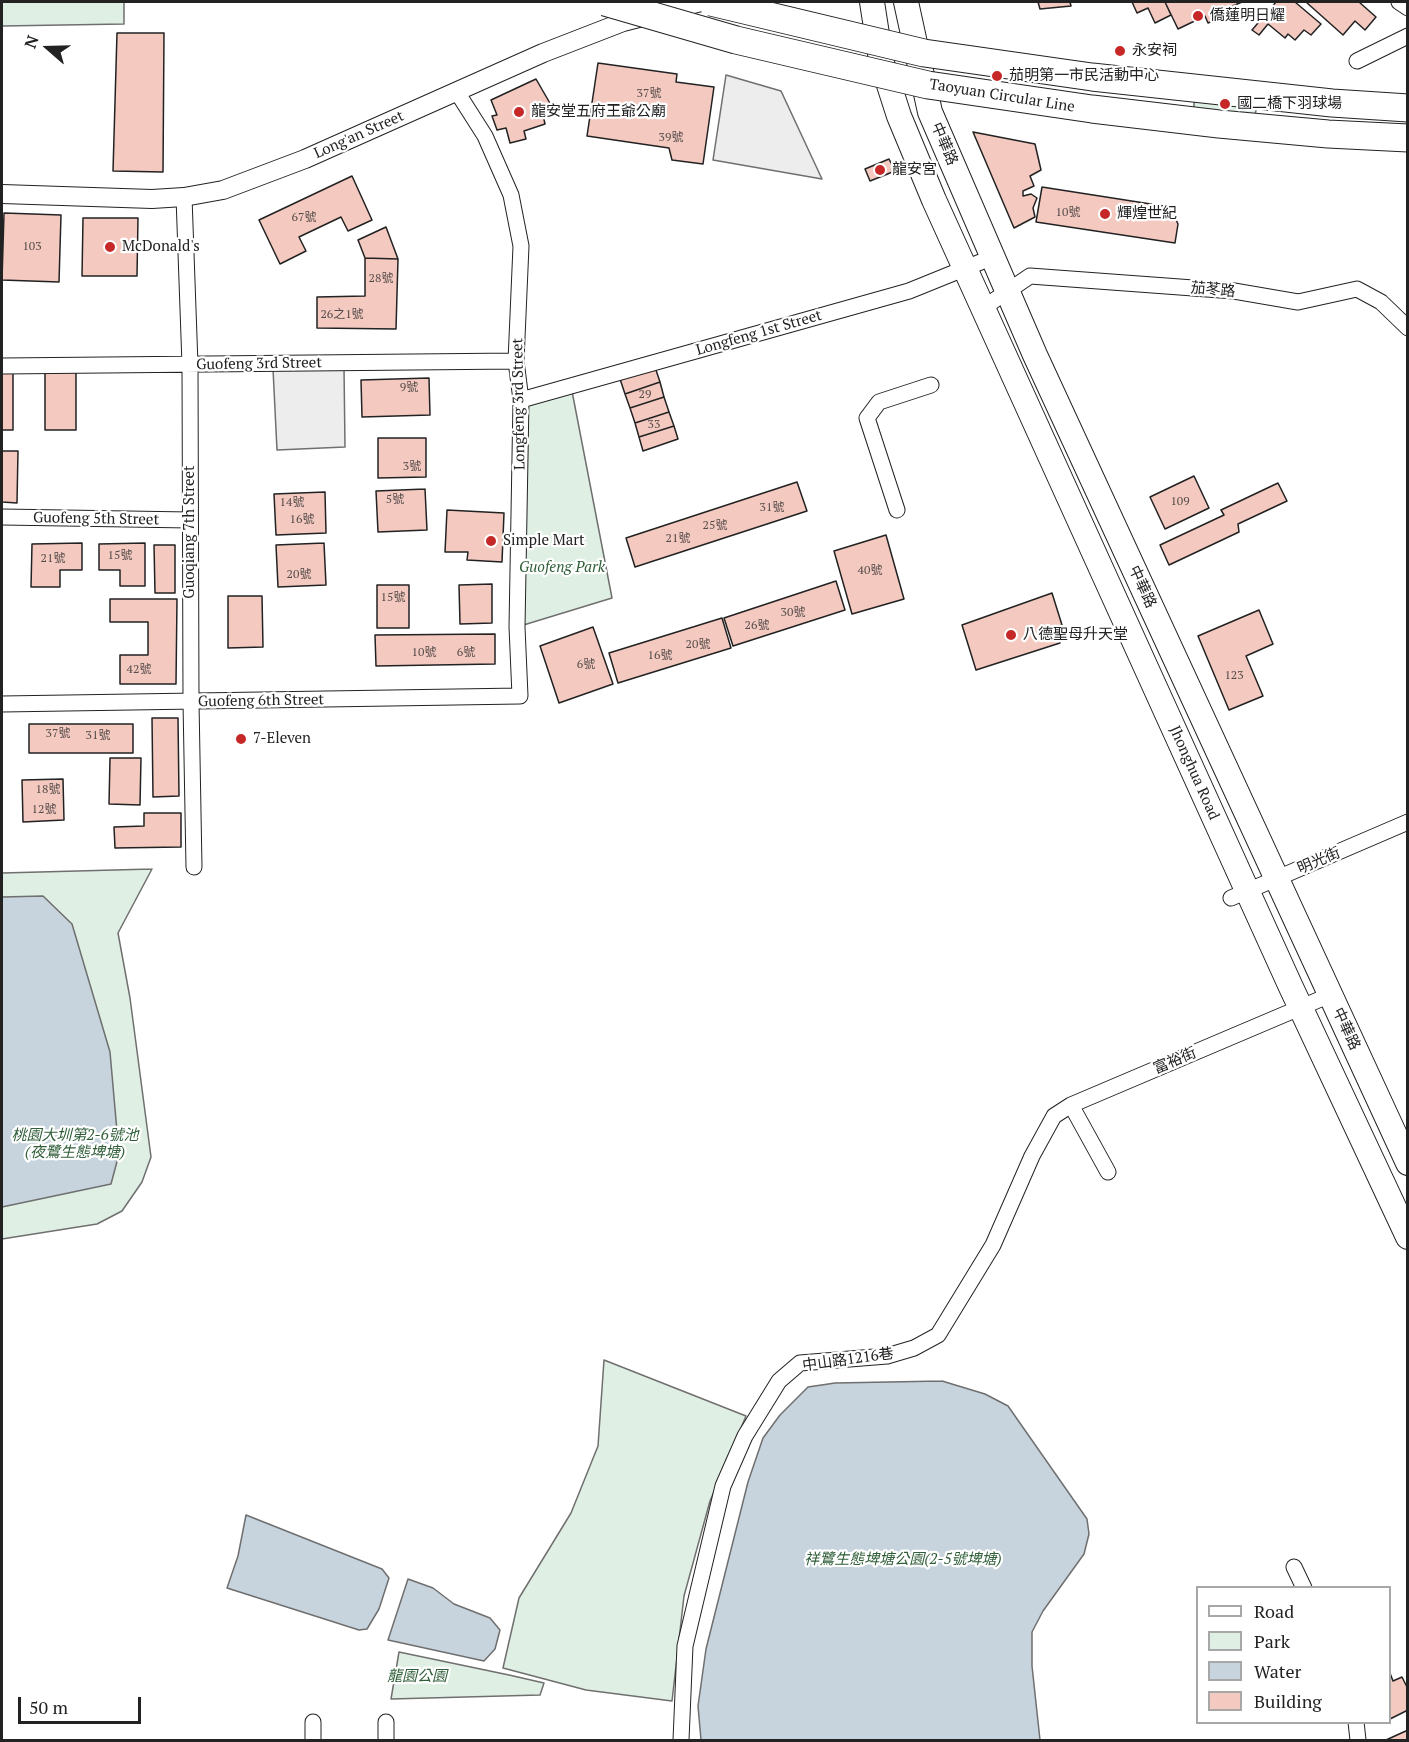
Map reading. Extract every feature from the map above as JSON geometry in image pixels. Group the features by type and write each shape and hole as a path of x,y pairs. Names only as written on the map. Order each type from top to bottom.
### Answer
{"highway":[{"name":"Taoyuan Circular Line","path":"605,2 736,40 928,85 1092,109 1219,124 1328,134 1407,138"},
{"name":"Taoyuan Circular Line","path":"711,2 924,53 1092,77 1332,103 1407,108"}],"main road":[{"name":"中華路","path":"872,2 881,60 899,116 983,309"},
{"name":"中華路","path":"906,2 930,112 1008,292 1407,1163"},
{"name":"Jhonghua Road","path":"983,309 1239,895 1300,1007 1407,1237"}],"street":[{"name":"Long'an Street","path":"2,194 152,199 184,197 223,190 305,159 623,22 701,2"},
{"path":"1399,2 1407,8"},
{"path":"1357,61 1407,36"},
{"name":"Longfeng 3rd Street","path":"457,92 485,136 511,195 521,246 516,361 521,400 517,627 520,696"},
{"name":"Guoqiang 7th Street","path":"184,197 190,365 190,702 194,867"},
{"name":"Longfeng 1st Street","path":"521,400 909,291 993,257"},
{"name":"茄苳路","path":"1008,292 1030,276 1234,291 1298,302 1357,289 1380,302 1407,328"},
{"path":"983,309 1008,292"},
{"name":"Guofeng 3rd Street","path":"2,366 516,361"},
{"path":"897,510 867,418 879,402 931,385"},
{"name":"Guofeng 5th Street","path":"2,518 190,520"},
{"name":"Guofeng 6th Street","path":"2,704 520,696"},
{"name":"明光街","path":"1239,895 1407,822"},
{"name":"富裕街","path":"1038,1146 1054,1116 1071,1105 1330,994"},
{"path":"1071,1105 1108,1172"},
{"name":"中山路1216巷","path":"681,1740 685,1646 723,1486 745,1436 779,1381 800,1364 887,1356 914,1348 938,1335 993,1245 1038,1146"},
{"path":"1294,1567 1304,1586"},
{"path":"313,1722 313,1740"},
{"path":"386,1722 386,1740"},
{"path":"1356,1724 1358,1740"}],"green space":[{"path":"2,2 124,2 124,24 2,26"},
{"name":"國二橋下羽球場","path":"1196,87 1259,94 1254,121 1193,114"},
{"name":"Guofeng Park","path":"571,386 612,598 517,627 521,400"},
{"name":"桃園大圳第2-6號池 (夜鷺生態埤塘)","path":"152,869 118,933 130,998 151,1157 142,1182 122,1211 97,1224 2,1239 2,873"},
{"path":"604,1360 746,1416 710,1501 684,1596 672,1701 586,1690 503,1668 519,1598 571,1513 598,1446"},
{"name":"龍園公園","path":"399,1652 544,1683 540,1695 391,1699"}],"shaded area":[{"path":"726,75 781,91 822,179 713,160"},
{"path":"344,367 345,447 277,450 273,369"}],"water":[{"name":"桃園大圳第2-6號池 (夜鷺生態埤塘)","path":"43,896 72,924 110,1052 119,1154 111,1184 2,1207 2,897"},
{"name":"祥鷺生態埤塘公園(2-5號埤塘)","path":"942,1381 985,1394 1008,1406 1087,1519 1089,1534 1084,1554 1043,1611 1032,1632 1032,1666 1040,1740 701,1740 698,1706 706,1649 748,1482 763,1438 780,1415 808,1387 835,1383"},
{"path":"246,1515 382,1569 389,1578 379,1609 367,1629 359,1630 227,1588 238,1556"},
{"path":"408,1579 433,1588 454,1604 490,1618 500,1630 495,1649 484,1661 388,1640"}],"building":[{"path":"1038,2 1070,2 1071,6 1040,9"},
{"name":"僑蓮明日耀","path":"1132,2 1165,2 1171,15 1155,23 1148,8 1137,13"},
{"name":"僑蓮明日耀","path":"1165,2 1242,2 1228,8 1230,13 1208,23 1205,16 1178,29"},
{"path":"1276,2 1295,2 1321,24 1311,35 1304,30 1295,40 1288,34 1285,38 1268,24 1259,35 1252,30"},
{"path":"1306,2 1359,2 1376,17 1365,30 1355,21 1343,35"},
{"path":"117,33 164,33 163,172 113,171"},
{"path":"598,63 677,74 676,82 714,87 703,164 672,160 669,148 587,136"},
{"name":"龍安堂五府王爺公廟","path":"536,79 551,105 542,110 545,124 524,131 526,139 510,143 506,128 497,130 492,116 497,115 491,100"},
{"path":"973,132 1035,144 1041,170 1030,176 1034,186 1023,191 1023,196 1031,194 1037,198 1033,208 1035,217 1014,228"},
{"name":"龍安宮","path":"889,159 895,171 870,181 865,169"},
{"path":"352,176 372,220 348,231 341,217 299,237 306,251 280,264 259,220"},
{"name":"輝煌世紀","path":"1042,187 1170,207 1178,224 1175,243 1036,222"},
{"path":"4,213 61,215 59,282 2,280"},
{"name":"McDonald's","path":"83,218 138,218 137,276 82,276"},
{"path":"386,227 398,259 365,258 358,240"},
{"path":"365,258 398,259 396,329 317,328 317,297 365,296"},
{"path":"655,367 660,382 625,394 620,379"},
{"path":"76,371 76,430 45,430 45,372"},
{"path":"2,372 13,372 13,430 2,430"},
{"path":"429,378 430,415 362,417 361,380"},
{"path":"660,382 664,397 630,408 625,394"},
{"path":"664,397 669,412 635,423 630,408"},
{"path":"669,412 674,426 639,437 635,423"},
{"path":"674,426 678,439 643,451 639,437"},
{"path":"378,438 426,438 426,477 378,478"},
{"path":"2,451 18,451 17,503 2,502"},
{"path":"1194,476 1209,508 1165,529 1150,497"},
{"path":"797,482 807,511 635,567 626,538"},
{"path":"1278,483 1287,501 1238,524 1239,532 1169,565 1160,545 1224,515 1221,510"},
{"path":"425,489 427,530 378,532 376,491"},
{"path":"325,492 326,533 276,535 274,494"},
{"path":"447,510 504,513 502,562 467,560 468,552 445,552"},
{"path":"886,535 904,599 852,614 834,551"},
{"path":"82,543 82,570 60,570 60,587 31,587 32,544"},
{"path":"145,543 145,586 120,586 120,570 99,570 99,544"},
{"path":"324,543 326,585 278,587 276,545"},
{"path":"154,545 175,545 175,593 155,593"},
{"path":"836,581 845,610 733,646 724,618"},
{"path":"492,584 492,623 460,624 459,585"},
{"path":"377,585 409,585 409,628 377,628"},
{"name":"八德聖母升天堂","path":"1052,593 1062,625 1055,627 1060,643 976,670 962,625"},
{"path":"228,596 262,596 263,647 228,648"},
{"path":"110,599 177,599 176,684 120,684 120,655 148,655 148,622 110,622"},
{"path":"1259,610 1273,644 1246,656 1263,696 1229,710 1198,636"},
{"path":"722,618 731,648 618,683 609,653"},
{"path":"593,627 613,684 559,703 540,646"},
{"path":"495,634 495,664 376,666 375,635"},
{"path":"152,718 178,718 179,796 153,797"},
{"path":"29,724 133,724 133,753 29,753"},
{"path":"110,758 141,758 140,805 109,804"},
{"path":"63,779 64,820 23,822 22,780"},
{"path":"144,813 181,813 181,847 115,848 114,827 144,826"},
{"path":"1391,1676 1393,1681 1402,1677 1408,1689 1408,1710 1391,1718"},
{"path":"1408,1730 1408,1740 1386,1740"}],"place":[{"name":"僑蓮明日耀","path":"1198,16"},
{"name":"永安祠","path":"1120,51"},
{"name":"茄明第一市民活動中心","path":"997,76"},
{"name":"國二橋下羽球場","path":"1225,104"},
{"name":"龍安堂五府王爺公廟","path":"519,112"},
{"name":"龍安宮","path":"880,170"},
{"name":"輝煌世紀","path":"1105,214"},
{"name":"McDonald's","path":"110,247"},
{"name":"Simple Mart","path":"491,541"},
{"name":"八德聖母升天堂","path":"1011,635"},
{"name":"7-Eleven","path":"241,739"}]}
